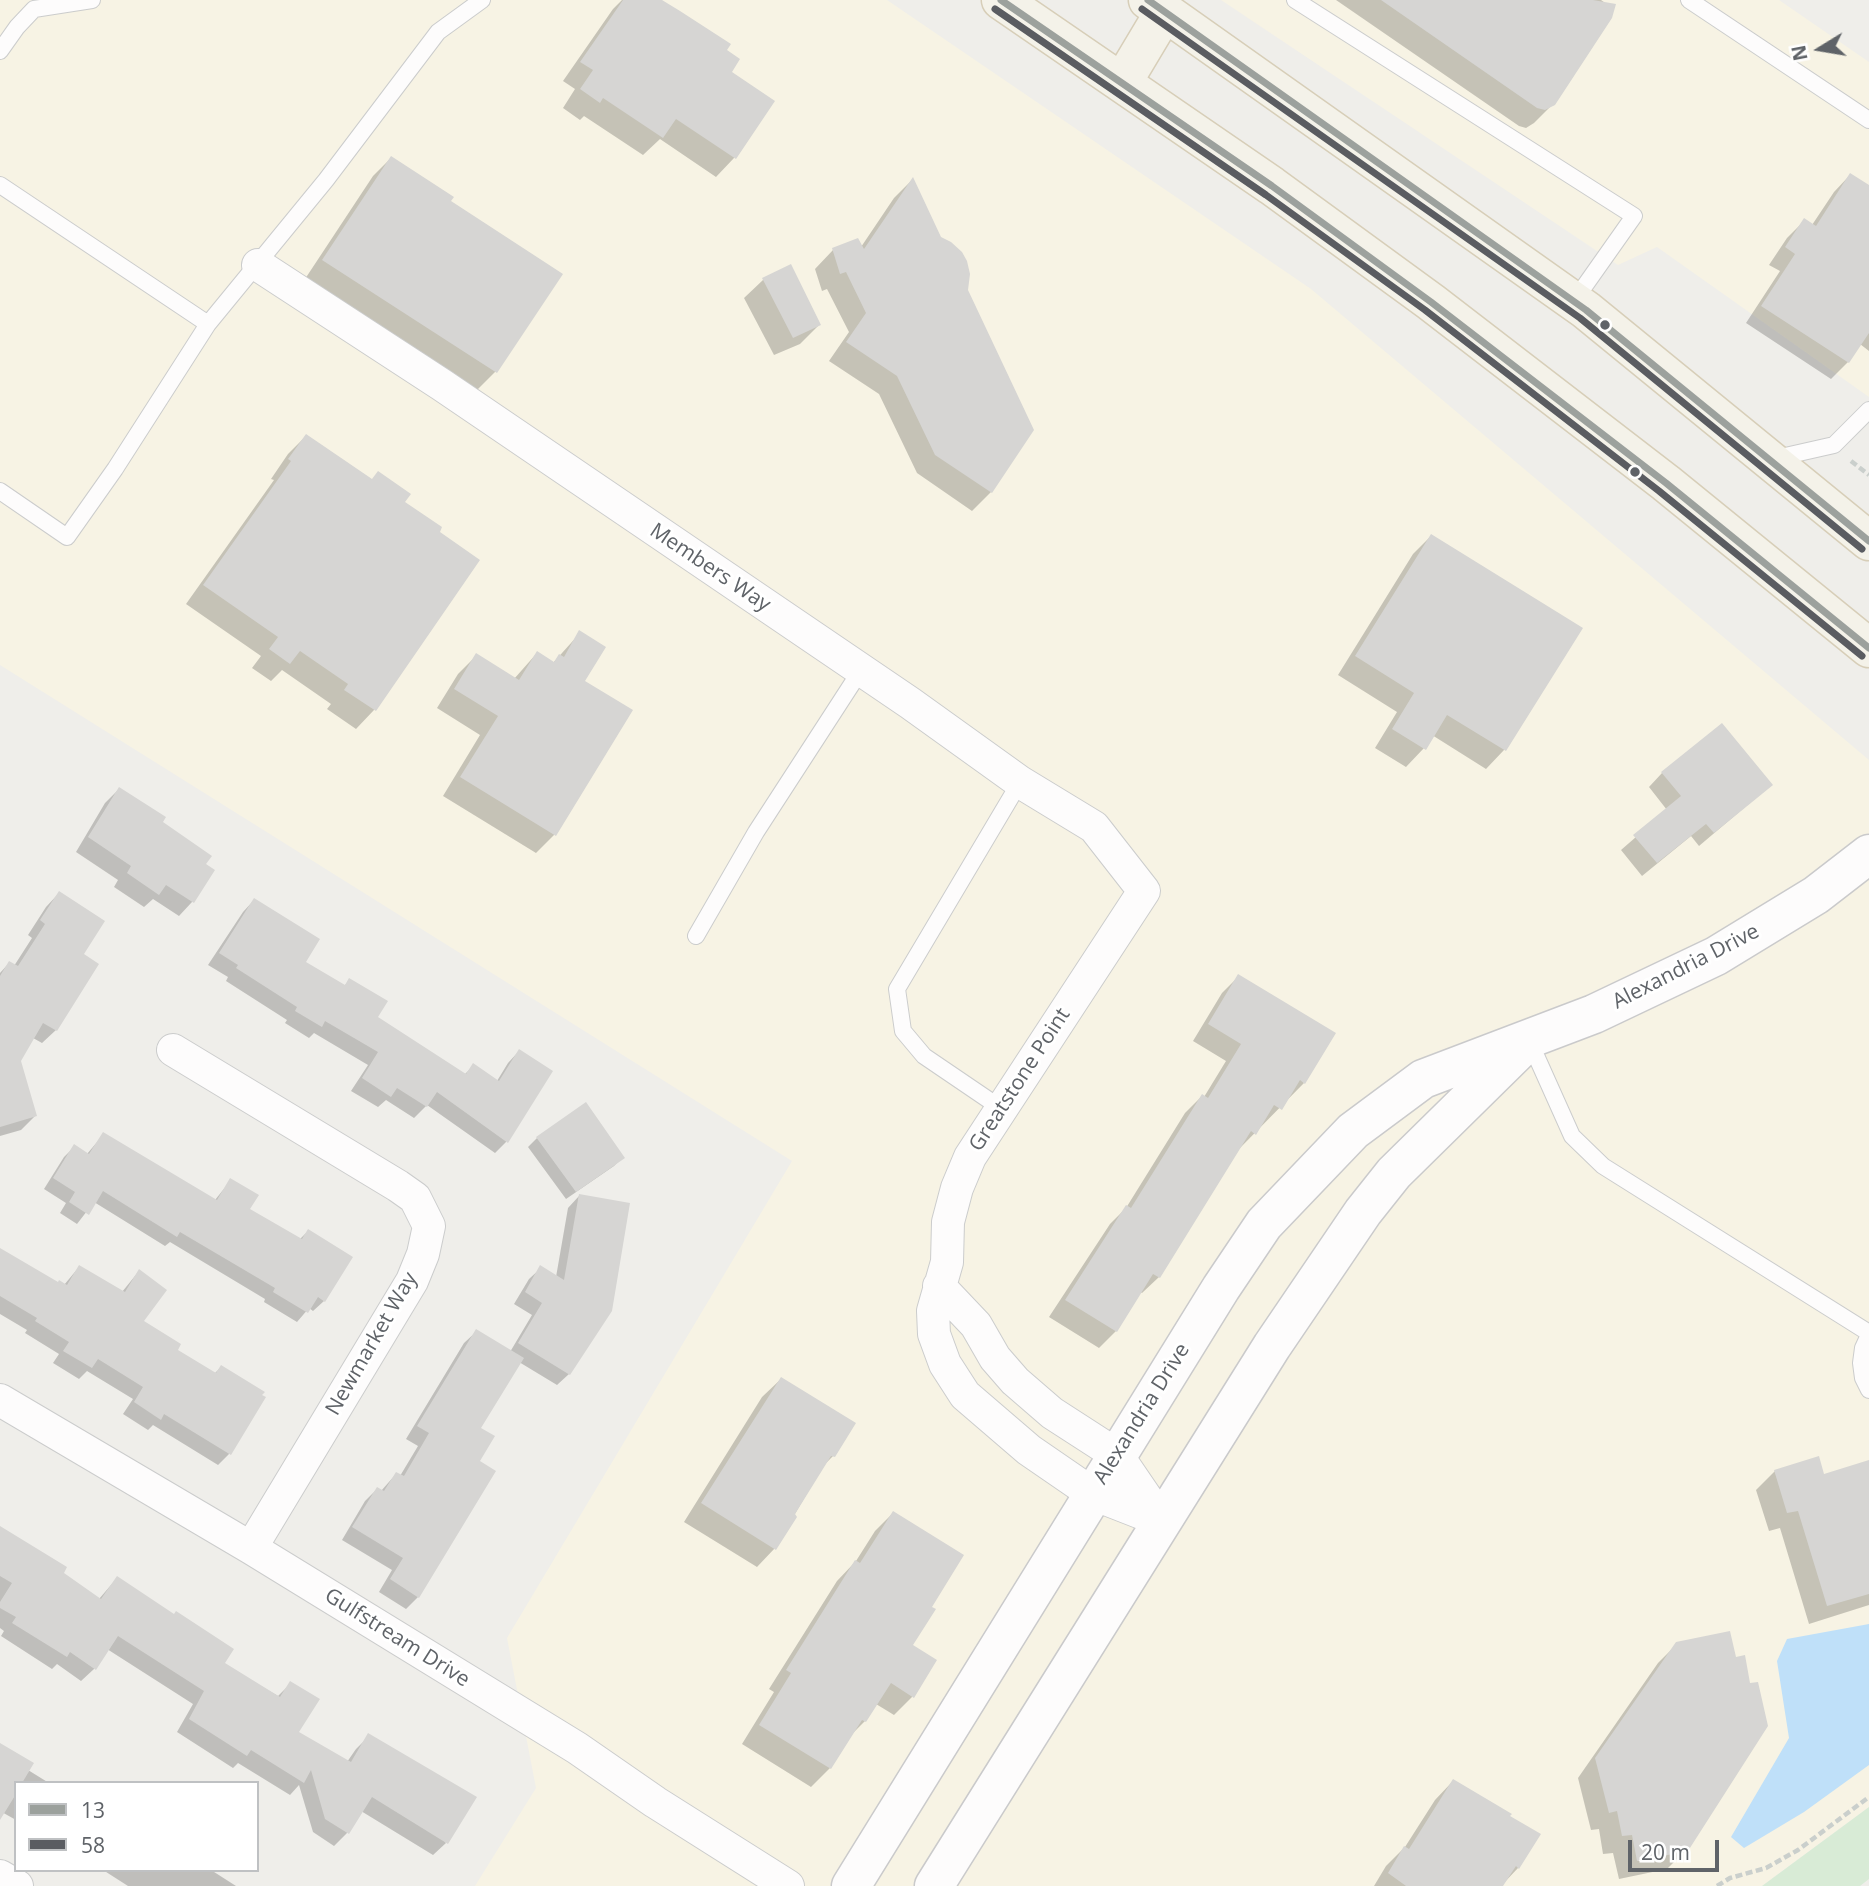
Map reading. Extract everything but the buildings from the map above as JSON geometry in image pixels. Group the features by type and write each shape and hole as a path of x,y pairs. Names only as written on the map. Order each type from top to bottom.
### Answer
{"main road":[{"path":"1002,0 1272,186 1431,302 1666,483 1869,648"},
{"path":"1122,83 1162,4 1574,301 1772,459 1869,541"}],"street":[{"name":"Members Way","path":"258,265 442,385 861,670 1020,782 1094,827 1144,891"},
{"name":"Alexandria Drive","path":"850,1886 1221,1288 1264,1224 1353,1131 1423,1079 1594,1014 1716,957 1816,895 1869,854"},
{"name":"Greatstone Point","path":"1144,891 970,1157 957,1188 948,1223 947,1262 933,1311 934,1334 945,1364 965,1395 1029,1450 1093,1494 1162,1521"},
{"name":"Alexandria Drive","path":"934,1886 1272,1346 1363,1212 1394,1173 1529,1040"},
{"name":"Newmarket Way","path":"173,1050 398,1186 415,1198 429,1226 423,1254 412,1281 251,1548"},
{"path":"939,1286 976,1325 995,1358 1015,1381 1052,1413 1116,1455 1162,1521"},
{"name":"Gulfstream Drive","path":"0,1400 251,1548 577,1748 654,1802 788,1886"},
{"path":"0,1876 17,1886"}],"lane":[{"path":"0,51 34,9 92,0"},
{"path":"0,491 67,537 115,469 208,324 326,180 438,32 482,0"},
{"path":"1295,0 1634,216 1574,301"},
{"path":"1689,0 1869,120"},
{"path":"0,186 208,324"},
{"path":"1772,459 1834,445 1869,410"},
{"path":"696,936 756,832 861,670"},
{"path":"1002,1109 924,1056 903,1031 897,989 1020,782"},
{"path":"1529,1040 1572,1136 1603,1166 1869,1334 1861,1363 1863,1378 1869,1390"}],"path":[{"path":"1850,460 1869,475"},
{"path":"1717,1886 1730,1878 1766,1868 1798,1850 1869,1797"}],"shaded area":[{"path":"0,0 887,0 1311,289 1869,760 1869,1807 1762,1886 475,1886 536,1788 507,1638 792,1161 0,665"},
{"path":"1221,0 1779,0 1869,62 1869,397 1657,247 1618,265"}],"green space":[{"path":"1869,1807 1869,1879 1860,1886 1762,1886"}],"water":[{"path":"1869,1624 1869,1765 1804,1812 1744,1848 1731,1837 1789,1738 1777,1661 1787,1639"}],"transit line":[{"name":"13","path":"1001,0 1272,186 1431,302 1666,483 1869,648"},
{"name":"13","path":"1148,0 1586,310 1869,541"},
{"name":"58","path":"995,9 1266,195 1425,310 1659,491 1862,656"},
{"name":"58","path":"1142,9 1580,318 1862,549"}]}
